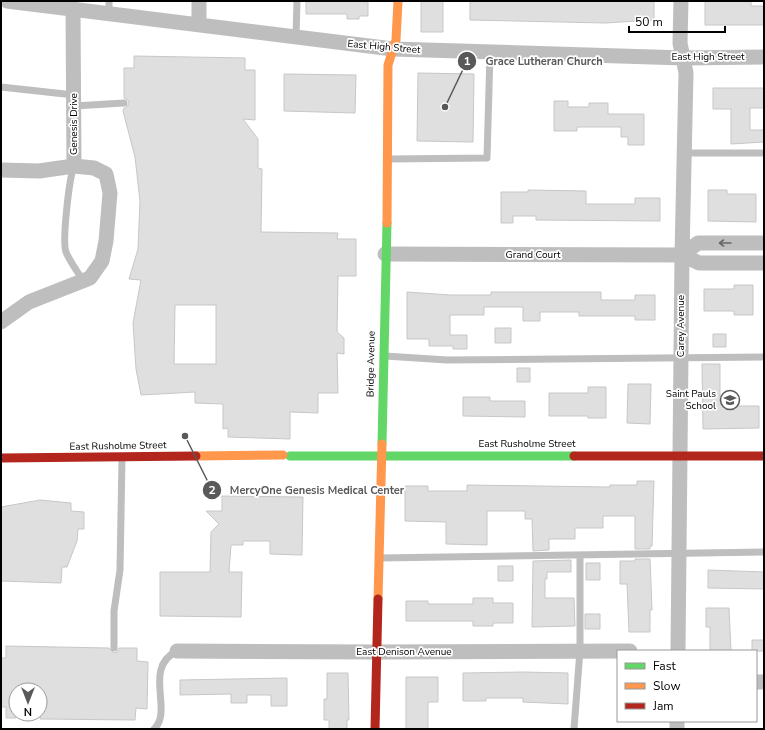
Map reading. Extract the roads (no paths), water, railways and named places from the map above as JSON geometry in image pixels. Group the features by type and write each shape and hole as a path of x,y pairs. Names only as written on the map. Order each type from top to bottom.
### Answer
{"street":[{"name":"East High Street","path":"7,1 73,8 109,7 199,25 393,49 684,58 764,57"},
{"path":"199,1 199,25"},
{"name":"Bridge Avenue","path":"375,729 382,356 388,160 388,65 397,32 398,1"},
{"name":"Carey Avenue","path":"678,650 682,255 686,74 680,43 681,1"},
{"name":"Genesis Drive","path":"1,322 29,302 90,278 102,261 106,241 110,193 106,174 94,168 74,166 73,8"},
{"path":"1,170 39,171 74,166"},
{"path":"682,255 698,243 764,243"},
{"name":"Grand Court","path":"385,254 682,255 699,263 764,263"},
{"name":"East Rusholme Street","path":"1,458 380,455 764,456"},
{"name":"East Denison Avenue","path":"177,651 617,651"}],"lane":[{"path":"296,37 297,1"},
{"path":"388,160 487,158 490,53"},
{"path":"1,87 74,100 124,103"},
{"path":"684,153 764,153"},
{"path":"74,166 71,175 66,214 66,250 83,281"},
{"path":"382,356 447,360 764,357"},
{"path":"114,648 114,611 120,570 122,457"},
{"path":"378,558 764,552"},
{"path":"574,729 580,650 580,556"},
{"path":"154,729 160,718 160,669 168,655 177,651"}],"place":[{"name":"Grace Lutheran Church","path":"445,107"},
{"name":"Saint Pauls School","path":"730,400"},
{"name":"MercyOne Genesis Medical Center","path":"185,436"}]}
